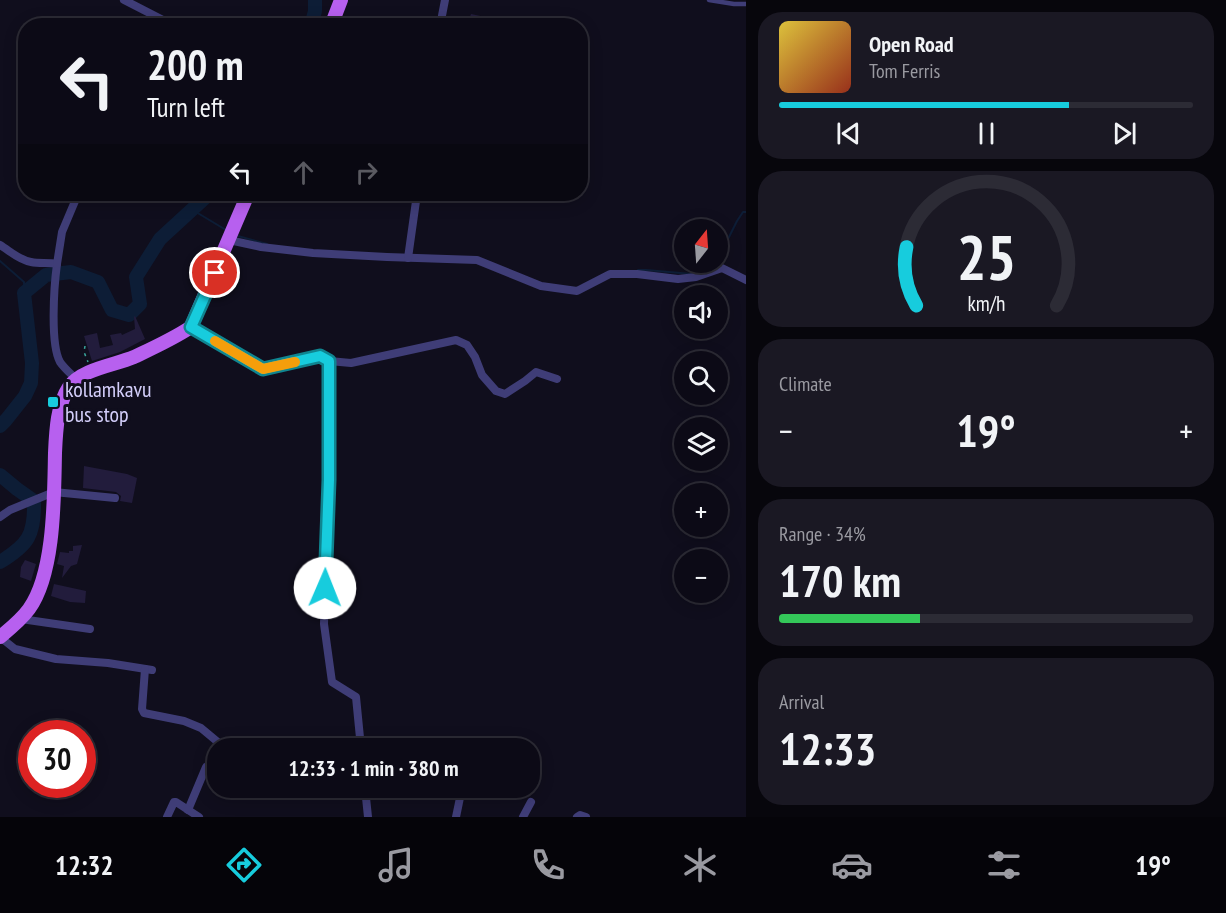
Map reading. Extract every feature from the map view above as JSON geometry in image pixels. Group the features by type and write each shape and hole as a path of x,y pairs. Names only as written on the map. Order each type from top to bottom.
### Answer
{"main road":[{"path":"334,18 341,0"},
{"path":"0,637 21,619 30,607 38,592 45,569 53,520 55,444 60,407 69,386 81,375 134,357 178,336 191,327 245,201"}],"street":[{"path":"124,0 159,18"},
{"path":"442,18 445,0"},
{"path":"75,201 62,232 54,298 55,346 60,361 76,379"},
{"path":"408,258 416,201"},
{"path":"229,240 261,247 313,253 477,260 541,286 577,291 610,273 678,279 722,268 746,279"},
{"path":"0,245 18,257 31,262 47,262 57,265"},
{"path":"191,327 263,369 320,356 329,361 351,363 456,340 467,345 482,375 496,391 505,394 536,372 557,379"},
{"path":"329,361 329,480 324,624 332,681 356,697 360,738"},
{"path":"0,517 10,510 54,492 115,498"},
{"path":"21,619 90,629"},
{"path":"0,637 15,649 56,659 100,662 148,670 142,709 144,713 184,721 201,728 213,738"},
{"path":"188,810 207,768"},
{"path":"366,798 368,817"},
{"path":"456,817 460,798"},
{"path":"167,817 174,802 199,817"},
{"path":"523,817 531,802"},
{"path":"577,817 580,815 586,817"}],"lane":[{"path":"709,0 746,4"}],"path":[{"path":"85,346 84,352 91,372"}],"building":[{"path":"471,14 485,17 485,18 470,18"},
{"path":"135,316 145,339 120,352 92,361 84,336 97,333 100,348 113,345 110,335 121,333 122,335 135,329"},
{"path":"84,466 137,478 132,503 120,501 121,496 116,492 83,488"},
{"path":"82,545 77,564 71,566 62,578 64,566 57,564 60,552 69,553 73,551 73,546"},
{"path":"25,560 36,564 31,581 20,577 21,567"},
{"path":"54,584 86,591 85,603 70,602 51,596"}],"waterway":[{"path":"313,18 315,0"},
{"path":"0,426 25,396 31,383 32,363 24,293 46,275 71,272 98,282 112,310 129,315 140,304 136,277 160,239 201,201"},
{"path":"191,209 226,230"},
{"path":"728,239 737,221 743,212 746,212"},
{"path":"238,236 267,244"},
{"path":"0,261 24,282 24,293"},
{"path":"638,270 674,272"},
{"path":"680,273 694,273"},
{"path":"0,475 34,501 33,522 28,538 17,550 0,562"}],"slow traffic":[{"path":"215,341 263,369 295,362"}],"place":[{"name":"kollamkavu bus stop","path":"53,402"}],"route":[{"path":"215,273 191,327 263,369 320,356 329,361 329,480 325,588"}]}
